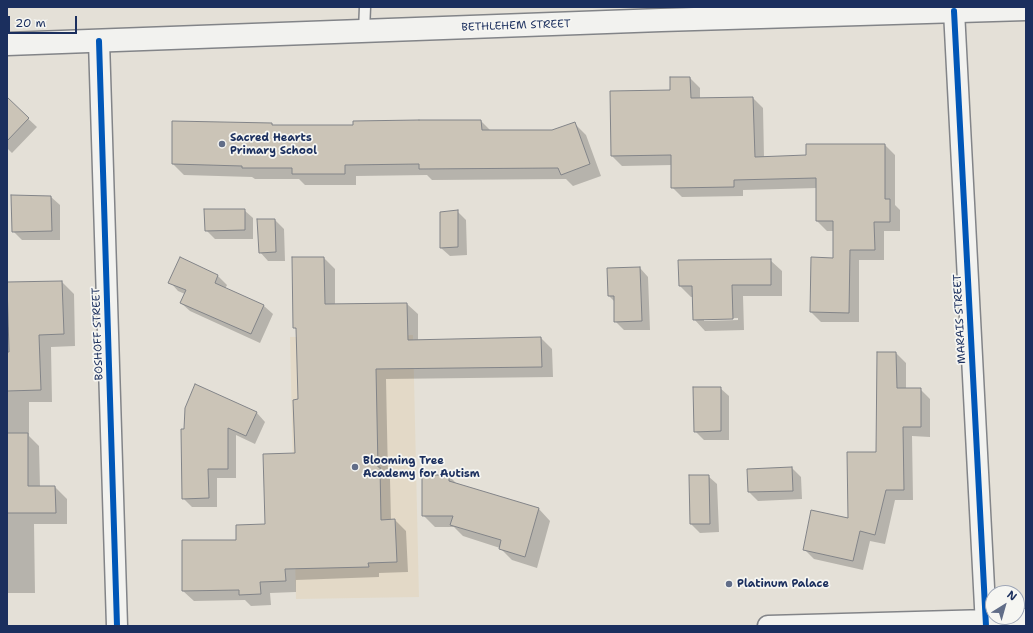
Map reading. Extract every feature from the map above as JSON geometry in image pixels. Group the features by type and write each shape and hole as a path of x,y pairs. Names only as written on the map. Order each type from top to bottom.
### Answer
{"main road":[{"name":"BETHLEHEM STREET","path":"7,44 364,31 737,13 1026,9"}],"street":[{"name":"MARAIS STREET","path":"954,11 985,604"},
{"name":"BOSHOFF STREET","path":"99,41 117,626"},
{"path":"768,626 985,623"}],"lane":[{"path":"364,31 365,7"}],"shaded area":[{"name":"Blooming Tree Academy for Autism","path":"413,335 419,597 296,599 290,337"}],"building":[{"path":"670,77 690,77 691,98 753,97 755,157 806,155 806,144 885,144 885,199 890,199 890,222 874,222 875,250 850,250 849,313 810,312 811,257 833,258 833,221 816,221 816,178 734,180 734,187 671,188 671,155 611,156 610,91 670,90"},
{"path":"7,97 29,118 7,141"},
{"path":"481,120 482,130 552,130 575,122 590,164 561,175 558,168 419,169 419,164 345,165 345,174 292,174 292,168 242,168 242,166 172,164 172,121 272,123 272,125 353,125 353,121"},
{"path":"11,195 51,196 52,231 12,232"},
{"path":"204,209 245,209 245,230 205,231"},
{"path":"458,210 458,247 440,248 440,212"},
{"path":"257,219 275,219 276,252 259,253"},
{"path":"180,257 218,275 215,283 264,305 251,334 180,303 186,290 168,283"},
{"path":"292,257 324,257 325,304 407,303 408,340 541,337 542,367 376,369 378,467 380,467 381,520 395,519 397,562 368,563 369,567 285,569 286,581 260,582 261,594 239,595 239,590 182,591 182,540 236,540 236,525 265,524 263,454 295,453 293,400 298,399 296,328 293,328"},
{"path":"771,259 771,285 732,285 733,319 693,320 692,286 679,286 678,260"},
{"path":"640,267 642,321 614,322 614,296 608,296 607,268"},
{"path":"62,281 64,334 39,335 41,390 7,391 7,352 9,352 7,282"},
{"path":"877,352 896,352 897,388 921,388 921,427 903,427 904,490 886,490 875,535 860,531 853,561 803,550 811,510 848,518 847,452 876,452"},
{"path":"195,384 257,412 246,436 228,428 228,469 208,469 209,498 182,499 181,429 184,429 185,408"},
{"path":"693,387 721,387 721,431 694,432"},
{"path":"7,433 28,433 28,486 55,486 56,513 7,513"},
{"path":"792,467 793,491 748,492 747,469"},
{"path":"422,475 449,475 449,481 539,508 525,557 499,549 501,540 450,525 453,516 422,516"},
{"path":"689,475 709,475 710,524 690,524"}],"cycle path":[{"path":"954,11 986,626"},
{"path":"99,41 117,626"}],"place":[{"name":"Sacred Hearts Primary School","path":"222,144"},
{"name":"Blooming Tree Academy for Autism","path":"355,467"},
{"name":"Platinum Palace","path":"729,584"}]}
